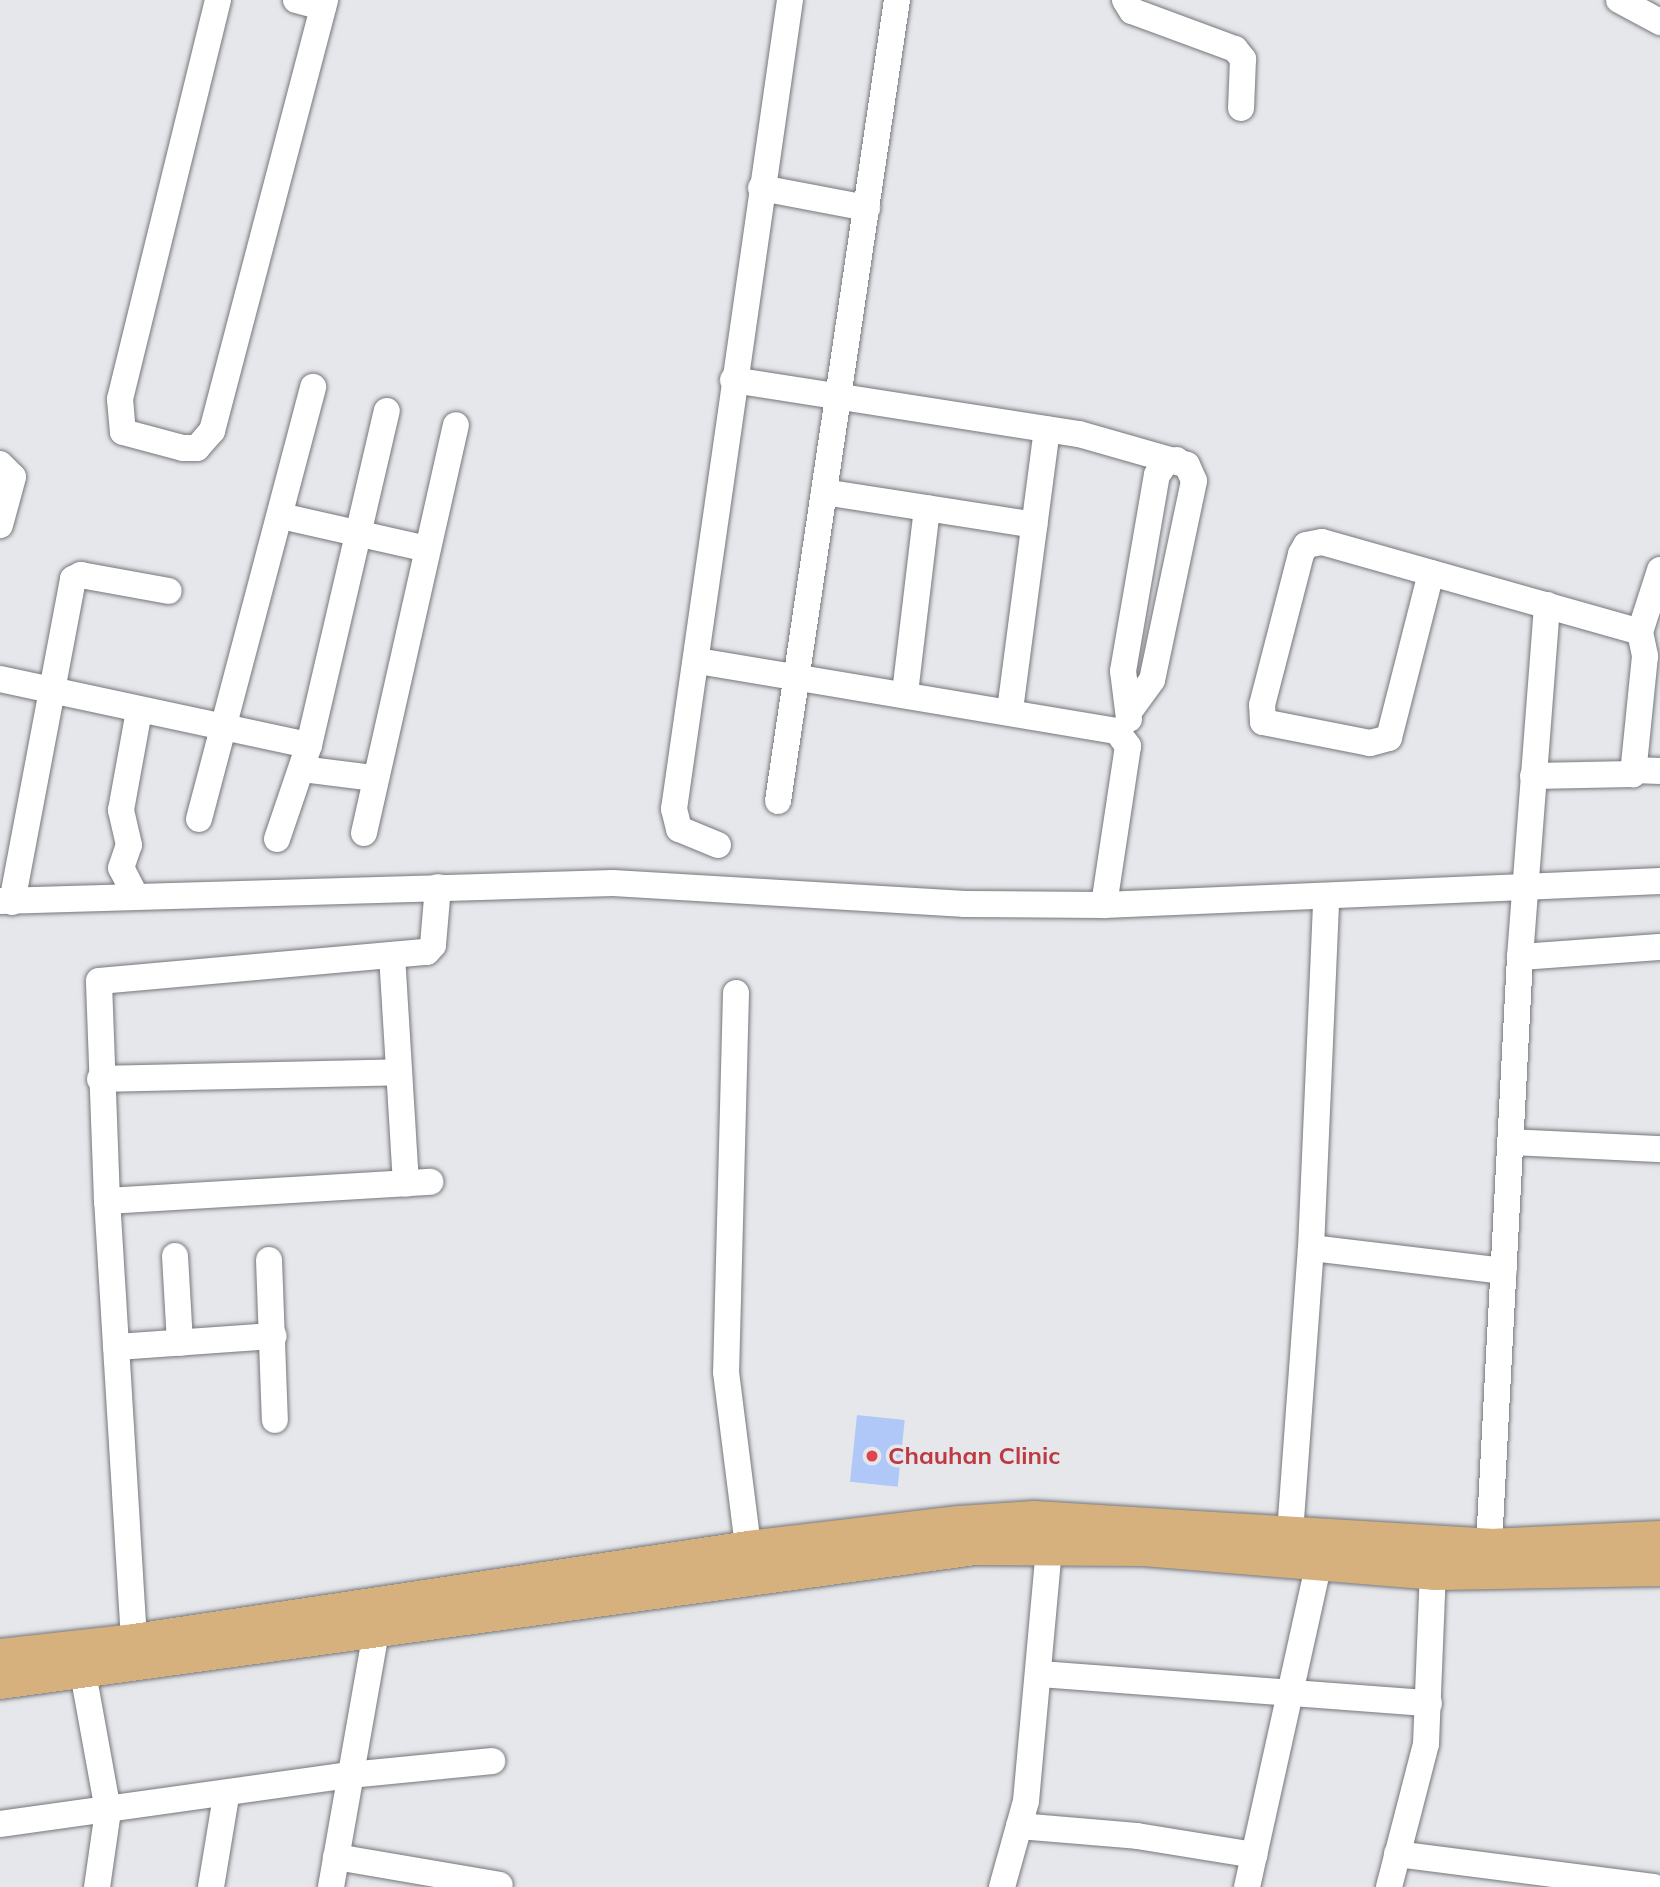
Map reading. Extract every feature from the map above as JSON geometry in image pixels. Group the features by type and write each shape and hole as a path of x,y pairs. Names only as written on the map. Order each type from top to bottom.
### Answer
{"main road":[{"path":"0,1655 134,1640 748,1547 1034,1517 1489,1545 1660,1537"},
{"path":"0,1682 83,1673 906,1556 1049,1546 1433,1573 1660,1569"}],"street":[{"path":"218,0 120,399 123,432 183,448 197,447 212,431 324,3 296,0"},
{"path":"718,845 679,829 674,816 698,661 733,380 790,0"},
{"path":"778,801 897,0"},
{"path":"1125,0 1132,10 1235,49 1243,60 1241,108"},
{"path":"1619,0 1660,22"},
{"path":"761,188 867,208"},
{"path":"733,380 1047,429 1177,460 1193,472 1194,481 1152,680 1132,708 1104,905"},
{"path":"199,820 313,387"},
{"path":"277,839 305,757 355,532 387,411"},
{"path":"364,833 373,778 456,425"},
{"path":"1010,710 1047,429"},
{"path":"1132,708 1123,671 1157,475 1166,462 1177,460"},
{"path":"0,464 13,477 0,525"},
{"path":"824,492 1034,525"},
{"path":"905,693 927,508"},
{"path":"281,516 427,549"},
{"path":"1431,573 1385,741 1264,722 1262,705 1306,545 1322,542 1640,632"},
{"path":"1533,776 1627,777 1647,770 1645,656 1640,632 1660,570"},
{"path":"169,591 75,576 48,690 6,902 135,895 613,883 965,904 1104,905 1326,898 1527,884 1660,881"},
{"path":"1489,1545 1520,957 1546,605"},
{"path":"698,661 1105,726 1126,738"},
{"path":"0,679 221,730 373,778"},
{"path":"135,895 121,868 129,845 121,810 139,711"},
{"path":"134,1640 97,990 107,977 431,950 438,887"},
{"path":"1290,1533 1311,1248 1326,898"},
{"path":"1520,957 1660,947"},
{"path":"107,1201 418,1183 399,1072 392,955"},
{"path":"736,993 726,1372 748,1547"},
{"path":"100,1079 399,1072"},
{"path":"1510,1142 1660,1149"},
{"path":"1311,1248 1504,1271"},
{"path":"175,1256 180,1343"},
{"path":"270,1260 275,1420"},
{"path":"116,1347 274,1336"},
{"path":"1002,1887 1019,1826 1040,1674 1049,1546"},
{"path":"1247,1887 1318,1566"},
{"path":"1389,1887 1426,1744 1433,1573"},
{"path":"331,1887 376,1631"},
{"path":"83,1673 108,1811 97,1887"},
{"path":"1040,1674 1429,1703"},
{"path":"0,1824 226,1796 350,1775 492,1761"},
{"path":"211,1887 226,1796"},
{"path":"1019,1826 1137,1836 1254,1855"},
{"path":"1397,1854 1654,1887"},
{"path":"336,1857 500,1885"}],"building":[{"path":"857,1415 905,1420 898,1487 850,1482"}],"place":[{"name":"Chauhan Clinic","path":"872,1456"}]}
